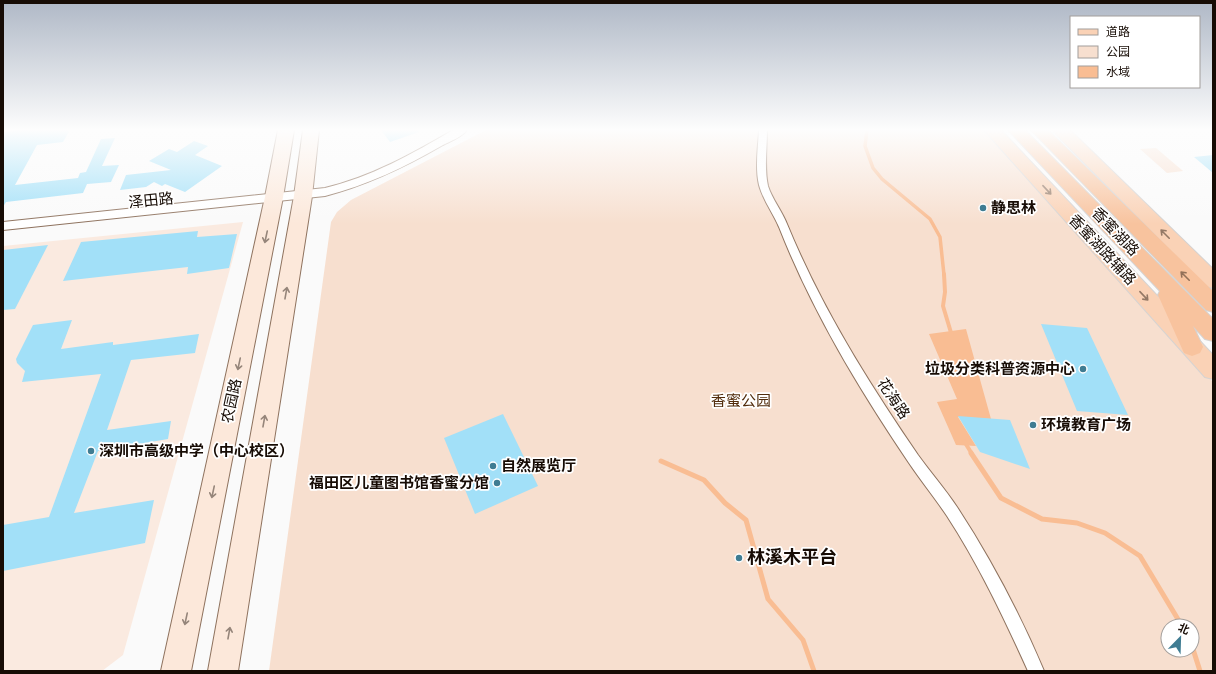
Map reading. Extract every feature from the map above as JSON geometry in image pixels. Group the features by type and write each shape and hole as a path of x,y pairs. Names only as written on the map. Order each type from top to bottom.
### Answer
{"highway":[{"name":"香蜜湖路","path":"1056,161 1162,281 1213,333"},
{"name":"香蜜湖路","path":"1070,161 1213,304"},
{"path":"1162,281 1192,347"}],"main road":[{"name":"农园路","path":"176,671 280,161"},
{"path":"223,671 307,161"},
{"name":"香蜜湖路辅路","path":"1021,161 1213,370"},
{"path":"1092,161 1213,281"}],"street":[{"name":"泽田路","path":"3,234 273,200 348,188 368,180 402,161"},
{"name":"花海路","path":"764,161 764,185 777,212 792,252 798,260 810,288 862,380 914,459 951,511 1002,599 1036,671"},
{"name":"泽田路","path":"3,226 273,200"}],"shaded area":[{"name":"深圳市高级中学（中心校区）","path":"243,222 123,655 102,671 3,671 3,246"}],"green space":[{"name":"香蜜公园","path":"425,161 1014,161 1213,382 1213,671 269,671 331,222 337,212 351,200"},
{"path":"1154,161 1172,161 1183,171 1167,173"}],"water":[{"path":"966,329 991,419 958,417 976,446 956,445 937,402 957,399 929,334"}],"building":[{"path":"3,161 28,161 15,185 78,178 80,173 86,172 91,161 104,161 102,166 119,165 111,182 87,184 83,193 6,202 3,207"},
{"path":"150,161 211,161 222,166 185,192 165,184 162,186 154,182 146,187 120,190 126,175 171,170"},
{"path":"1199,161 1213,161 1213,173"},
{"path":"198,231 197,237 237,234 229,268 187,274 188,267 63,281 81,242"},
{"path":"48,245 15,309 3,310 3,250"},
{"path":"72,320 61,349 113,342 113,345 199,334 195,353 131,360 107,430 171,421 168,439 98,451 74,513 154,500 145,543 3,571 3,525 49,517 101,374 22,382 25,371 17,363 16,359 33,325"},
{"name":"垃圾分类科普资源中心","path":"1041,324 1087,328 1128,415 1077,411"},
{"path":"503,414 538,486 475,514 444,438"},
{"path":"958,416 1010,420 1030,469 980,452"}],"waterway":[{"path":"871,161 873,168 882,179 930,219 940,237 944,275"},
{"path":"944,274 945,292 943,306 952,336"},
{"path":"964,441 972,454"},
{"path":"971,453 1001,498 1042,519 1077,523 1105,533 1140,556 1177,618"},
{"path":"661,461 704,480 725,503 746,520 768,599 803,640 814,671"},
{"path":"1196,658 1200,671"}],"place":[{"name":"静思林","path":"983,208"},
{"name":"垃圾分类科普资源中心","path":"1083,369"},
{"name":"环境教育广场","path":"1033,425"},
{"name":"深圳市高级中学（中心校区）","path":"91,451"},
{"name":"自然展览厅","path":"493,466"},
{"name":"福田区儿童图书馆香蜜分馆","path":"497,483"},
{"name":"林溪木平台","path":"739,558"}]}
